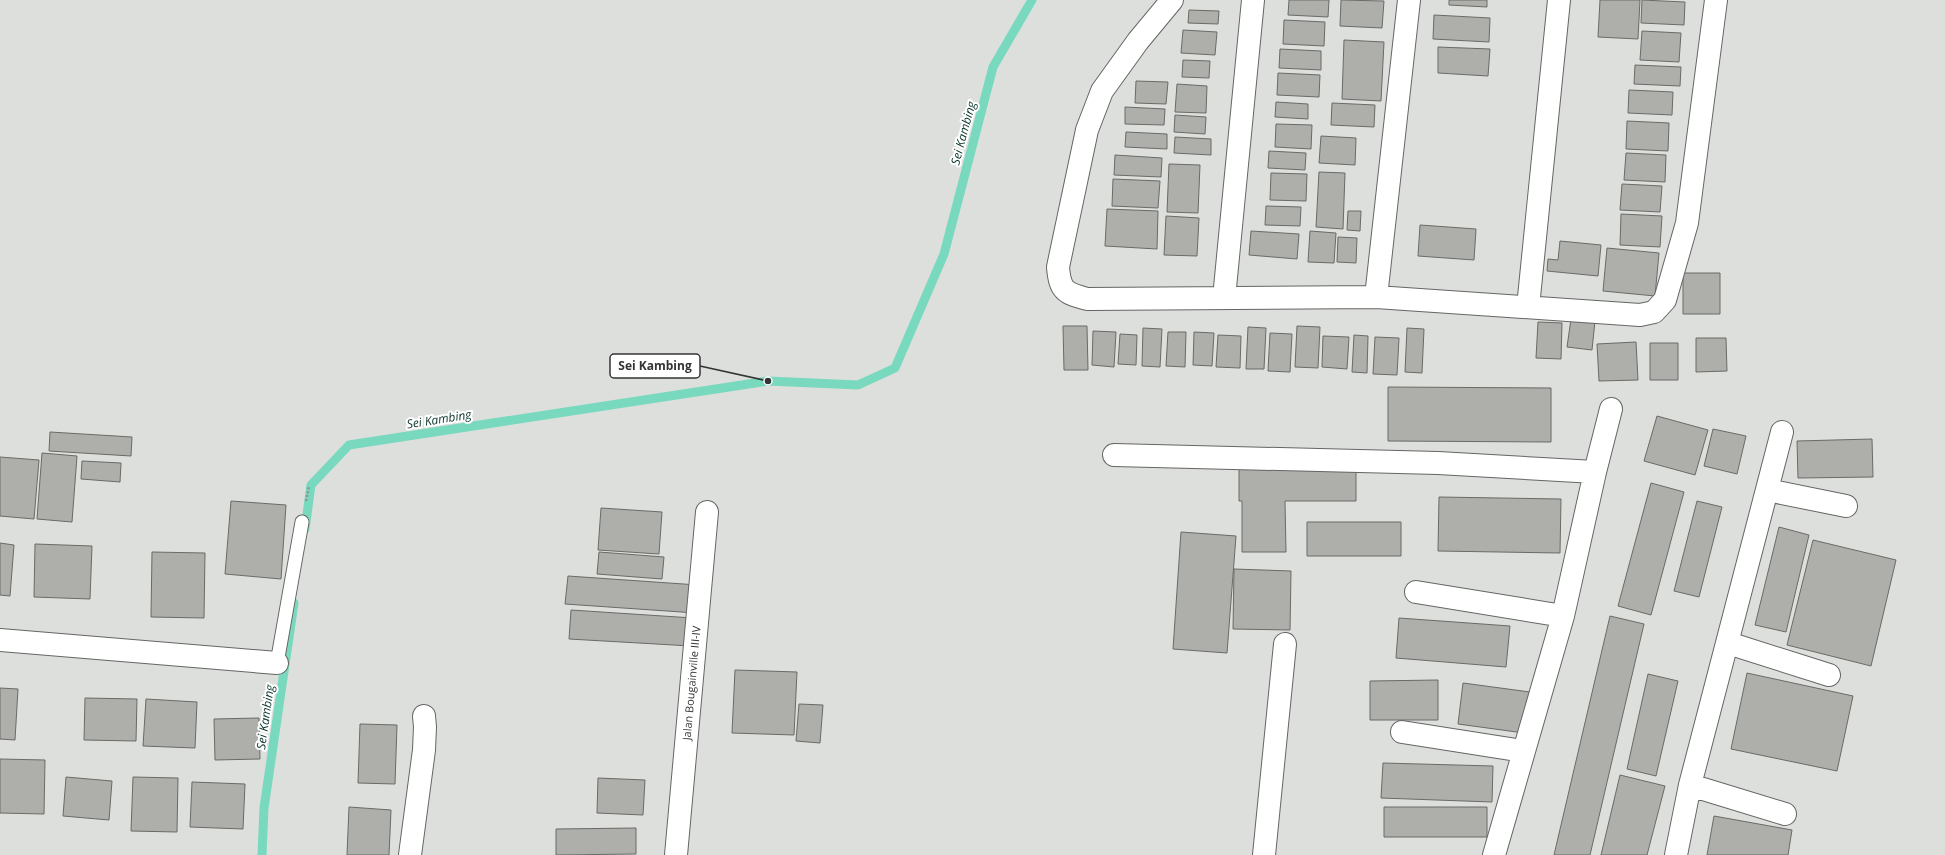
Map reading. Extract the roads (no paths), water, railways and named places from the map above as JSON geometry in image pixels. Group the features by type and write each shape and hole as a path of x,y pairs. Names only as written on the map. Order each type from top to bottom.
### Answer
{"street":[{"path":"1172,0 1138,41 1102,91 1087,130 1058,267 1059,279 1068,294 1087,299 1376,297 1640,315 1654,312 1665,300 1687,223 1716,0"},
{"path":"1224,298 1253,0"},
{"path":"1376,297 1409,0"},
{"path":"1528,307 1559,0"},
{"path":"1494,855 1563,616 1595,472 1611,409"},
{"path":"1676,855 1690,785 1782,432"},
{"path":"1114,455 1438,463 1595,472"},
{"path":"1767,490 1846,506"},
{"name":"Jalan Bougainville III-IV","path":"676,855 707,512"},
{"path":"1416,592 1563,616"},
{"path":"0,640 277,663"},
{"path":"1728,643 1829,675"},
{"path":"1264,855 1285,644"},
{"path":"410,855 424,750 424,716"},
{"path":"1402,732 1523,751"},
{"path":"1690,785 1785,814"}],"lane":[{"path":"277,663 302,522"}],"waterway":[{"name":"Sei Kambing","path":"305,529 311,485 349,445 768,381 858,385 895,368 944,254 993,67 1032,0"},
{"name":"Sei Kambing","path":"262,855 264,808 294,603"}],"place":[{"name":"Sei Kambing","path":"768,381"}]}
